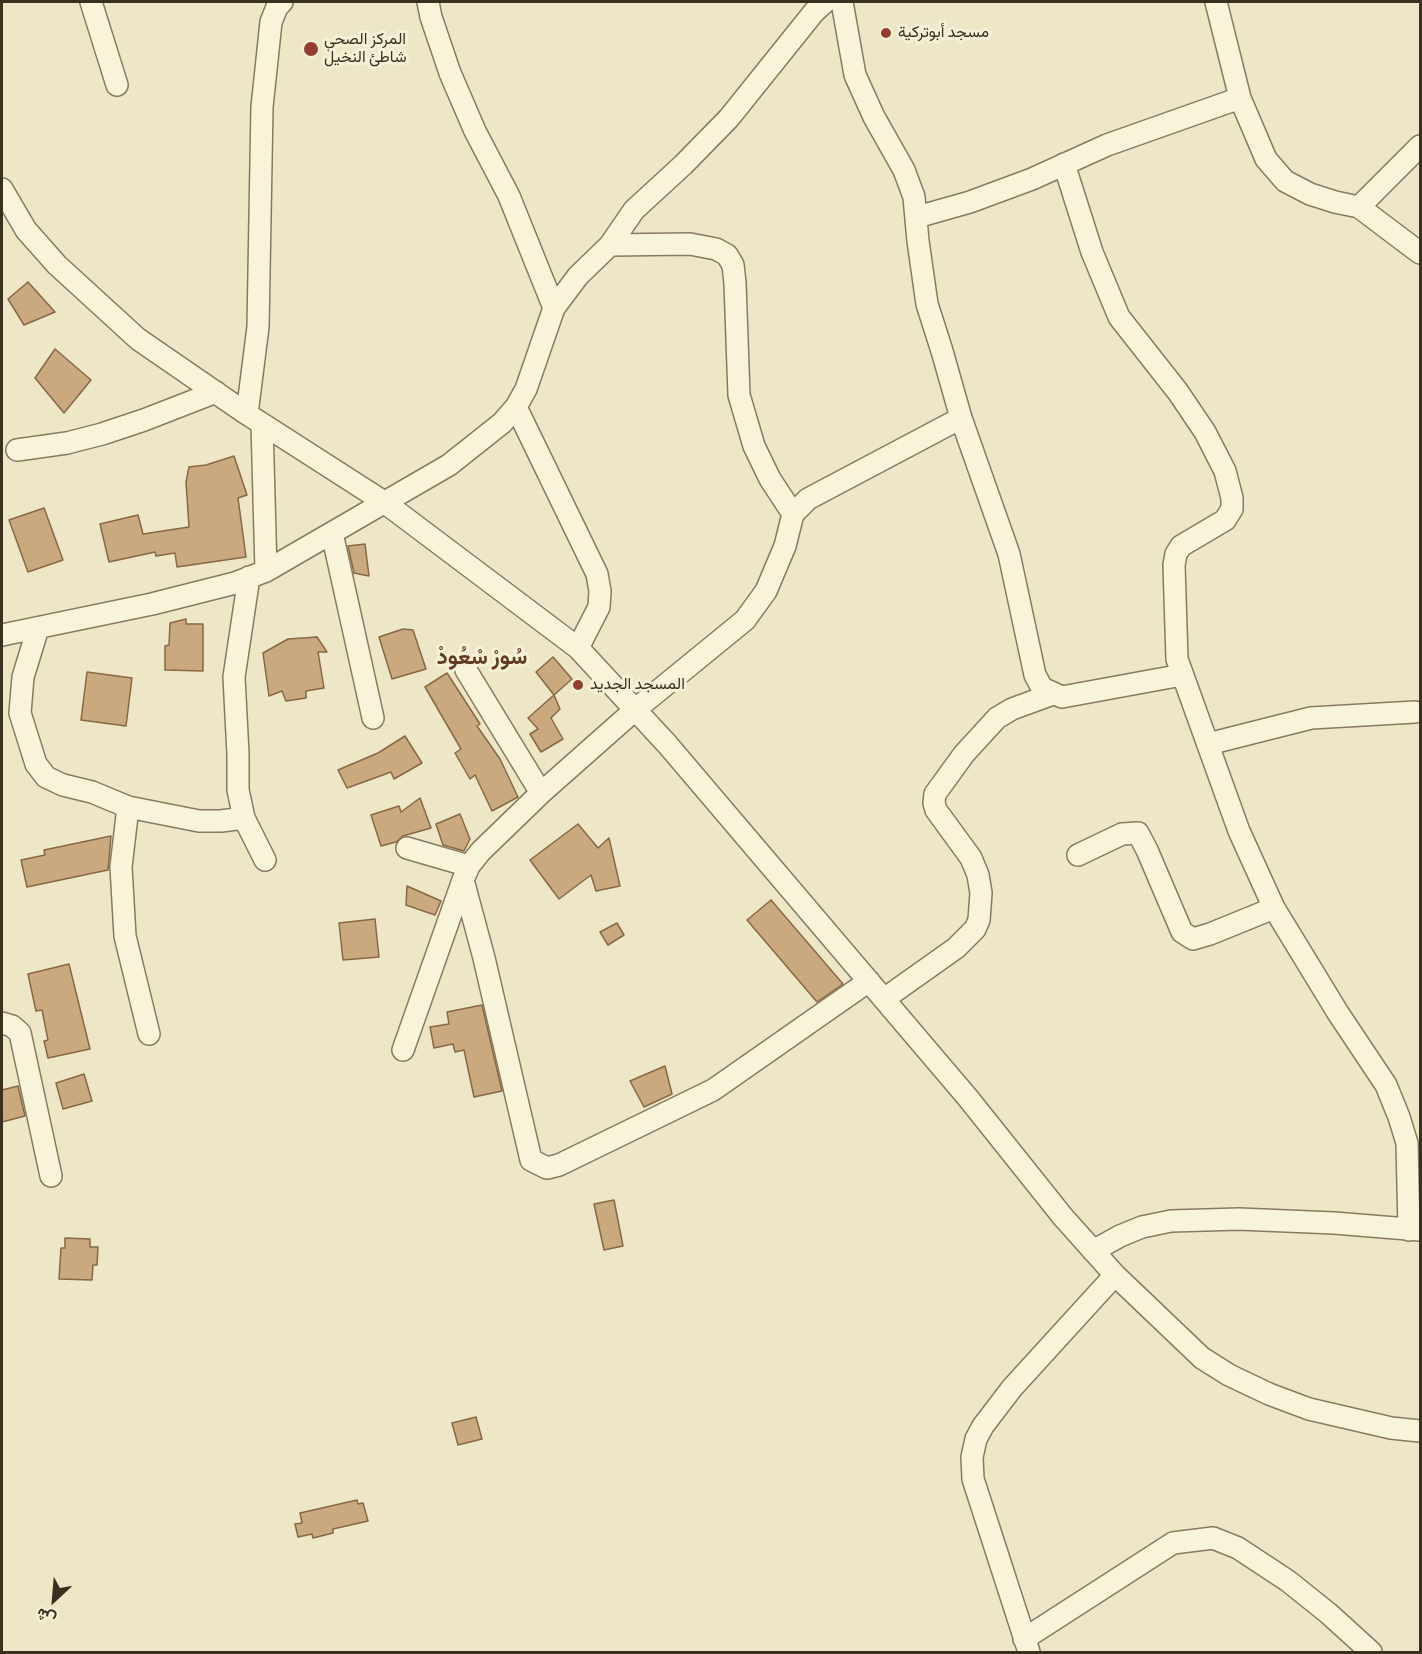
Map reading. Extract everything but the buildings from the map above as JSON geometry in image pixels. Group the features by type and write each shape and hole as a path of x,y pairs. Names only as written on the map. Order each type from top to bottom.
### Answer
{"street":[{"path":"91,2 117,85"},
{"path":"265,860 244,818 238,790 234,677 257,574 254,419 262,107 271,22 277,7 282,2"},
{"path":"428,2 450,73 475,131 509,196 554,308"},
{"path":"2,635 152,604 234,584 332,533 449,465 502,423 516,407 526,389 554,308 578,276 610,245 634,210 729,118 814,12 825,2"},
{"path":"842,2 855,75 874,117 904,170 914,197 927,304 961,418 1010,554 1035,675 1042,688 1062,697 1182,675"},
{"path":"1216,2 1240,98 1266,159 1285,181 1310,194 1359,207 1420,253"},
{"path":"917,217 970,202 1107,145 1240,98"},
{"path":"1359,207 1420,146"},
{"path":"1064,164 1092,252 1119,317 1178,392 1205,432 1225,471 1232,498 1232,510 1225,520 1181,546 1176,554 1174,566 1176,659 1239,831 1274,908 1338,1013 1386,1085 1407,1143 1415,1230 1334,1222 1239,1219 1171,1221 1142,1227 1093,1251"},
{"path":"2,189 27,230 57,265 138,339 254,419 384,502 578,648 636,709 869,981 968,1098 1063,1217 1115,1275 1202,1358 1229,1375 1269,1394 1309,1409 1391,1428 1420,1431"},
{"path":"610,245 690,244 716,249 727,255 733,265 735,283 739,395 754,446 770,479 793,514"},
{"path":"17,450 67,443 102,434 216,392"},
{"path":"516,407 597,574 600,591 598,607 578,648"},
{"path":"403,1050 466,873 481,851 541,793 636,709 745,620 766,591 785,546 793,514 808,499 961,418"},
{"path":"332,533 373,718"},
{"path":"38,628 23,677 20,713 36,764 46,777 128,807 199,821 244,818"},
{"path":"466,670 541,793"},
{"path":"884,999 956,948 975,929 979,920 981,893 978,875 971,858 936,810 935,794 964,754 996,718 1012,709 1053,694"},
{"path":"1208,744 1311,718 1415,712"},
{"path":"128,807 121,867 125,936 149,1034"},
{"path":"1078,855 1122,834 1138,833 1182,932 1193,939 1274,908"},
{"path":"407,848 466,873"},
{"path":"466,873 531,1160 547,1168 559,1165 713,1090 869,981"},
{"path":"2,1023 12,1026 20,1033 51,1176"},
{"path":"1115,1275 1012,1388 976,1439 972,1456 973,1479 1026,1646 1173,1543 1212,1538 1238,1548 1288,1581 1328,1613 1371,1653"}],"place":[{"name":"مسجد أبوتركية","path":"886,33"},
{"name":"المركز الصحي شاطئ النخيل","path":"311,49"},
{"name":"المسجد الجديد","path":"578,685"}],"district":[{"name":"سُورْ سْعُودْ","path":"482,658"}]}
